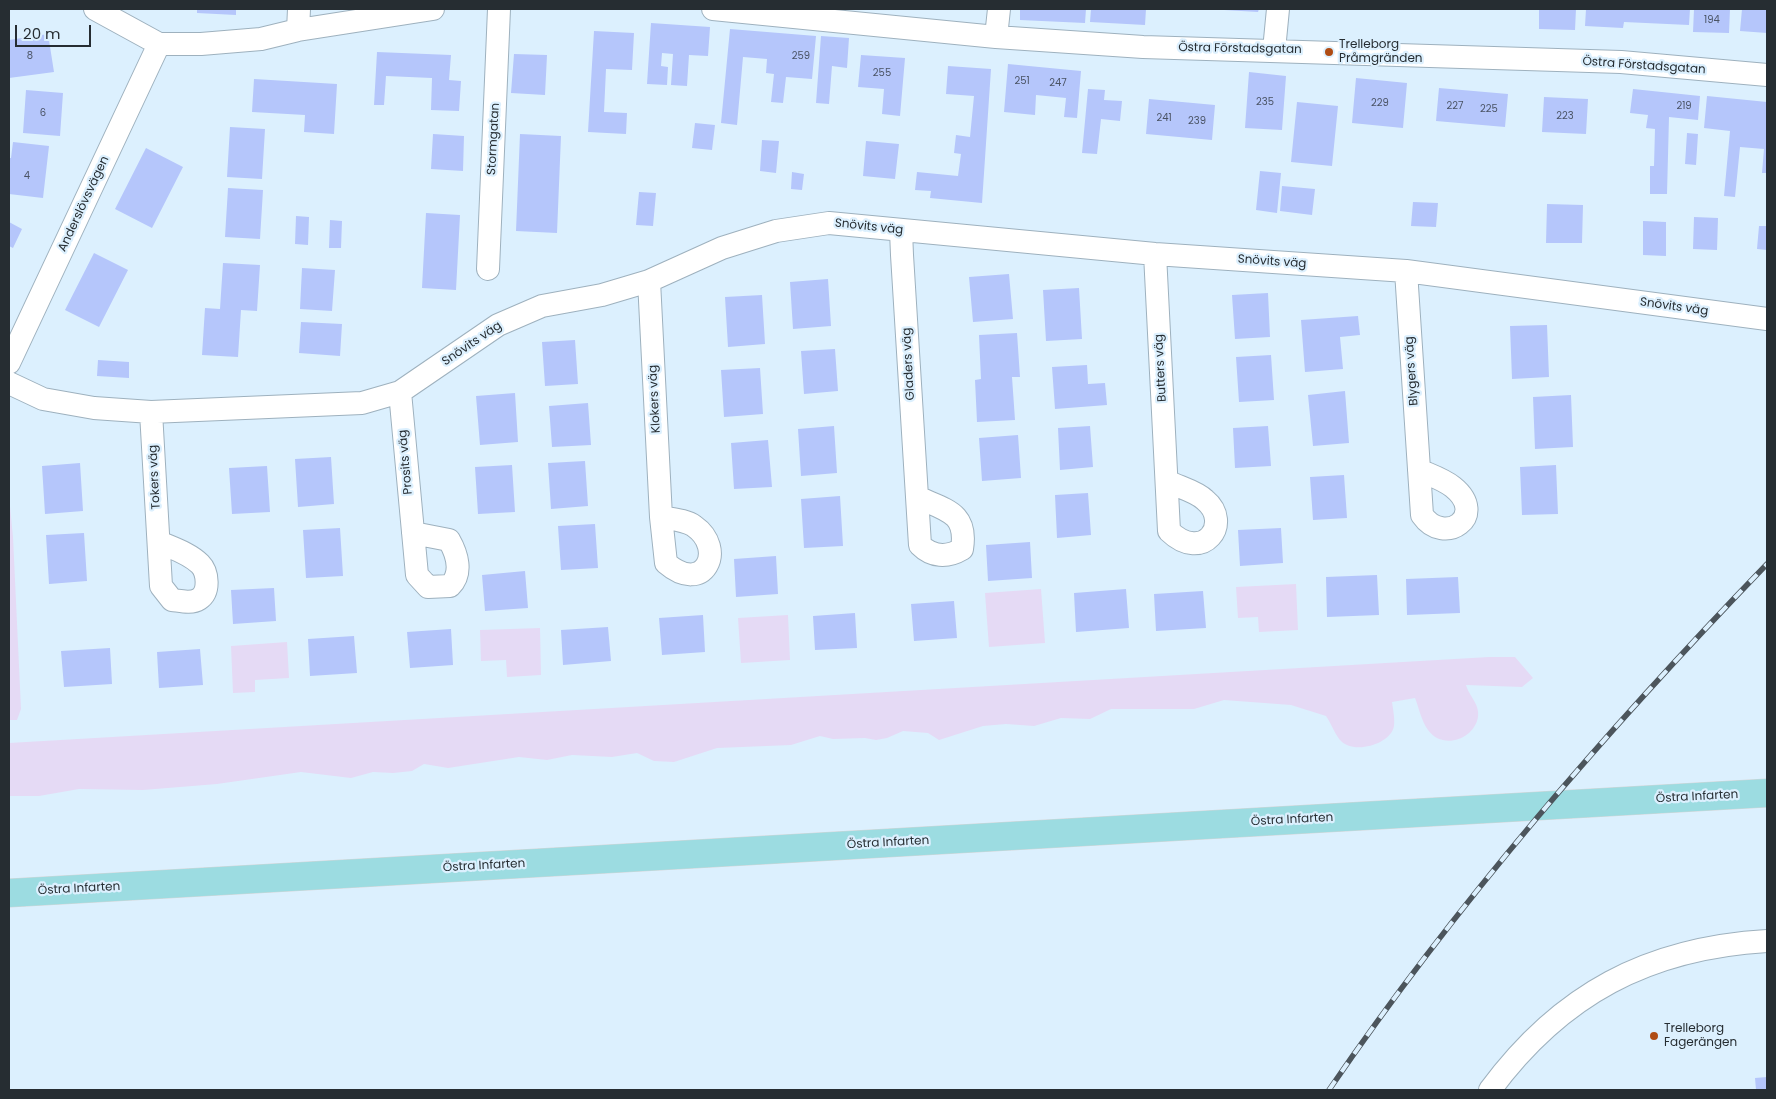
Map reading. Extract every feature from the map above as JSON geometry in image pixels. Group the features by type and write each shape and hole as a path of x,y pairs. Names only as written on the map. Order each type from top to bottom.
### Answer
{"main road":[{"name":"Östra Infarten","path":"9,893 1767,793"}],"street":[{"path":"95,9 159,44 200,44 261,39 299,20 433,9"},
{"name":"Stormgatan","path":"488,269 499,9"},
{"name":"Östra Förstadsgatan","path":"713,9 996,37 1143,47 1621,62 1767,75"},
{"path":"996,37 999,9"},
{"path":"1274,50 1278,9"},
{"name":"Anderslövsvägen","path":"9,364 159,44"},
{"name":"Snövits väg","path":"9,383 43,399 94,408 151,412 362,403 400,392 498,325 542,306 602,295 649,281 722,248 776,232 829,223 1155,254 1406,272 1767,319"},
{"name":"Gladers väg","path":"901,230 917,497"},
{"name":"Butters väg","path":"1155,254 1167,481"},
{"name":"Blygers väg","path":"1406,272 1419,470"},
{"name":"Klokers väg","path":"649,281 661,517"},
{"name":"Prosits väg","path":"400,392 413,532"},
{"name":"Tokers väg","path":"151,412 158,542"},
{"path":"1490,1090 1534,1038 1589,993 1642,967 1685,952 1715,946 1767,942"}],"shaded area":[{"path":"9,496 13,537 21,709 17,720 9,720"},
{"path":"1296,584 1298,630 1259,632 1258,617 1238,618 1236,587"},
{"path":"1041,589 1045,643 989,647 985,593"},
{"path":"788,615 790,660 741,663 738,618"},
{"path":"540,628 541,675 507,677 506,660 481,661 480,630"},
{"path":"287,642 289,678 255,680 255,692 233,693 231,646"},
{"path":"1515,657 1533,678 1522,687 1466,685 1476,704 1478,717 1470,732 1457,740 1449,741 1441,740 1428,730 1415,698 1392,702 1394,726 1391,732 1387,738 1380,742 1364,747 1356,747 1342,742 1326,716 1291,705 1224,700 1194,709 1111,709 1090,719 1061,718 1034,726 1006,724 983,726 939,740 928,733 903,731 887,738 876,740 865,738 833,739 820,736 791,745 717,748 674,762 654,761 637,753 612,757 572,755 547,760 519,757 448,768 424,764 412,771 393,773 373,772 351,778 301,772 217,784 143,790 79,789 39,796 9,796 9,743"}],"building":[{"path":"197,9 236,9 236,15 197,13"},
{"path":"1020,9 1086,9 1085,23 1020,20"},
{"path":"1091,9 1146,9 1145,25 1090,22"},
{"path":"1224,9 1259,9 1258,12"},
{"path":"1539,9 1576,9 1575,30 1539,29"},
{"path":"1586,9 1690,9 1689,25 1624,22 1623,28 1585,26"},
{"path":"1694,9 1730,9 1729,33 1693,32"},
{"path":"1742,9 1767,9 1767,33 1740,31"},
{"path":"651,23 710,27 708,56 689,55 687,86 671,85 673,54 662,53 661,66 668,67 667,85 647,84"},
{"path":"730,29 816,36 812,79 786,77 783,103 771,102 774,74 766,73 767,59 743,57 737,125 721,123"},
{"path":"594,31 634,33 632,70 606,69 604,112 627,113 626,134 588,132"},
{"path":"48,34 54,72 9,78 9,40"},
{"path":"821,36 849,38 847,68 832,66 829,104 816,103"},
{"path":"377,52 451,55 449,80 461,81 459,111 431,110 432,78 386,76 384,105 374,105"},
{"path":"514,54 547,55 545,95 511,93"},
{"path":"861,55 905,58 900,116 882,114 884,89 858,87"},
{"path":"1008,64 1081,71 1077,118 1064,117 1066,98 1036,95 1035,115 1004,112"},
{"path":"948,66 991,69 982,203 930,198 931,191 915,190 917,172 958,176 961,154 954,153 956,135 970,137 974,96 946,94"},
{"path":"1249,72 1286,76 1282,130 1245,128"},
{"path":"1356,78 1407,83 1403,128 1352,123"},
{"path":"254,79 337,84 334,134 304,132 305,115 252,112"},
{"path":"1439,88 1508,94 1505,127 1436,121"},
{"path":"1088,89 1105,90 1104,100 1122,101 1120,121 1101,119 1097,154 1082,153"},
{"path":"1633,89 1700,96 1698,120 1669,117 1667,194 1650,194 1650,166 1654,166 1655,129 1646,128 1648,115 1630,113"},
{"path":"26,90 63,93 60,136 23,133"},
{"path":"1707,96 1767,102 1767,173 1762,173 1764,149 1740,147 1735,197 1724,196 1730,131 1704,128"},
{"path":"1544,97 1588,99 1586,134 1542,132"},
{"path":"1149,99 1215,105 1212,140 1146,134"},
{"path":"1297,102 1338,106 1332,166 1291,162"},
{"path":"695,123 715,125 712,150 692,148"},
{"path":"230,127 265,129 262,179 227,177"},
{"path":"1687,133 1698,134 1696,165 1685,164"},
{"path":"433,134 464,136 463,171 431,169"},
{"path":"520,134 561,136 557,233 516,231"},
{"path":"762,140 779,141 776,173 760,171"},
{"path":"866,141 899,144 895,179 863,176"},
{"path":"13,142 49,146 43,198 9,194 9,158 11,158"},
{"path":"146,148 183,167 152,228 115,209"},
{"path":"1260,171 1281,173 1277,213 1256,210"},
{"path":"792,172 804,174 802,190 791,189"},
{"path":"1282,186 1315,189 1312,215 1280,211"},
{"path":"228,188 263,190 260,239 225,237"},
{"path":"639,192 656,193 653,226 636,225"},
{"path":"1413,202 1438,203 1436,227 1411,226"},
{"path":"1547,204 1583,205 1582,243 1546,243"},
{"path":"426,213 460,215 456,290 422,288"},
{"path":"296,216 309,217 308,245 295,244"},
{"path":"1694,217 1718,218 1717,250 1693,249"},
{"path":"330,220 342,221 341,248 329,248"},
{"path":"1643,221 1666,222 1666,256 1643,255"},
{"path":"9,222 22,229 13,248 9,246"},
{"path":"1759,226 1767,226 1767,250 1757,249"},
{"path":"94,253 128,270 99,327 65,310"},
{"path":"223,263 260,265 257,311 241,310 238,357 202,355 205,308 220,309"},
{"path":"302,268 335,270 332,311 300,309"},
{"path":"1009,274 1013,319 973,322 969,277"},
{"path":"828,279 831,326 793,329 790,282"},
{"path":"1079,288 1082,339 1046,341 1043,290"},
{"path":"1268,293 1270,337 1235,339 1232,295"},
{"path":"762,295 765,344 728,347 725,297"},
{"path":"1358,316 1360,335 1340,337 1343,369 1305,372 1301,320"},
{"path":"301,322 342,324 340,356 299,353"},
{"path":"1547,325 1549,377 1512,379 1510,326"},
{"path":"1017,333 1020,377 1012,377 1015,420 977,422 975,380 981,379 979,335"},
{"path":"575,340 578,384 545,386 542,342"},
{"path":"835,349 838,391 804,394 801,351"},
{"path":"1271,355 1274,400 1239,402 1236,357"},
{"path":"98,360 129,362 129,378 97,376"},
{"path":"1087,365 1088,384 1105,383 1107,405 1055,409 1052,367"},
{"path":"760,368 763,414 724,417 721,370"},
{"path":"1345,391 1349,443 1313,446 1308,395"},
{"path":"515,393 518,442 480,445 476,396"},
{"path":"1571,395 1573,447 1535,449 1533,397"},
{"path":"588,403 591,445 552,447 549,406"},
{"path":"834,426 837,473 801,476 798,429"},
{"path":"1090,426 1093,467 1060,470 1058,428"},
{"path":"1268,426 1271,466 1235,468 1233,428"},
{"path":"1018,435 1021,478 982,481 979,438"},
{"path":"768,440 772,487 734,489 731,443"},
{"path":"331,457 334,504 298,507 295,459"},
{"path":"585,461 588,506 551,509 548,463"},
{"path":"80,463 83,511 45,514 42,466"},
{"path":"512,465 515,512 478,514 475,467"},
{"path":"1556,465 1558,514 1522,515 1520,467"},
{"path":"267,466 270,512 232,514 229,468"},
{"path":"1344,475 1347,518 1313,520 1310,477"},
{"path":"1088,493 1091,535 1057,538 1055,495"},
{"path":"840,496 843,546 804,548 801,499"},
{"path":"595,524 598,568 561,570 558,526"},
{"path":"340,528 343,576 306,578 303,530"},
{"path":"1281,528 1283,563 1240,566 1238,530"},
{"path":"84,533 87,581 49,584 46,535"},
{"path":"1030,542 1032,578 988,581 986,545"},
{"path":"776,556 778,594 736,597 734,559"},
{"path":"525,571 528,608 485,611 482,575"},
{"path":"1377,575 1379,615 1327,617 1326,577"},
{"path":"1458,577 1460,613 1407,615 1406,579"},
{"path":"274,588 276,621 233,624 231,590"},
{"path":"1126,589 1129,628 1076,632 1074,593"},
{"path":"1203,591 1206,628 1156,631 1154,594"},
{"path":"954,601 957,638 914,641 911,604"},
{"path":"855,613 857,648 815,650 813,616"},
{"path":"703,615 705,652 662,655 659,618"},
{"path":"608,627 611,661 563,665 561,630"},
{"path":"451,629 453,665 410,668 407,632"},
{"path":"354,636 357,673 310,676 308,639"},
{"path":"110,648 112,684 64,687 61,651"},
{"path":"200,649 203,685 159,688 157,652"},
{"path":"1767,1077 1767,1090 1756,1090 1755,1078"}],"railway":[{"path":"1329,1090 1378,1020 1482,884 1593,753 1767,564"}],"place":[{"name":"Trelleborg Pråmgränden","path":"1329,52"},
{"name":"Trelleborg Fagerängen","path":"1654,1036"}]}
